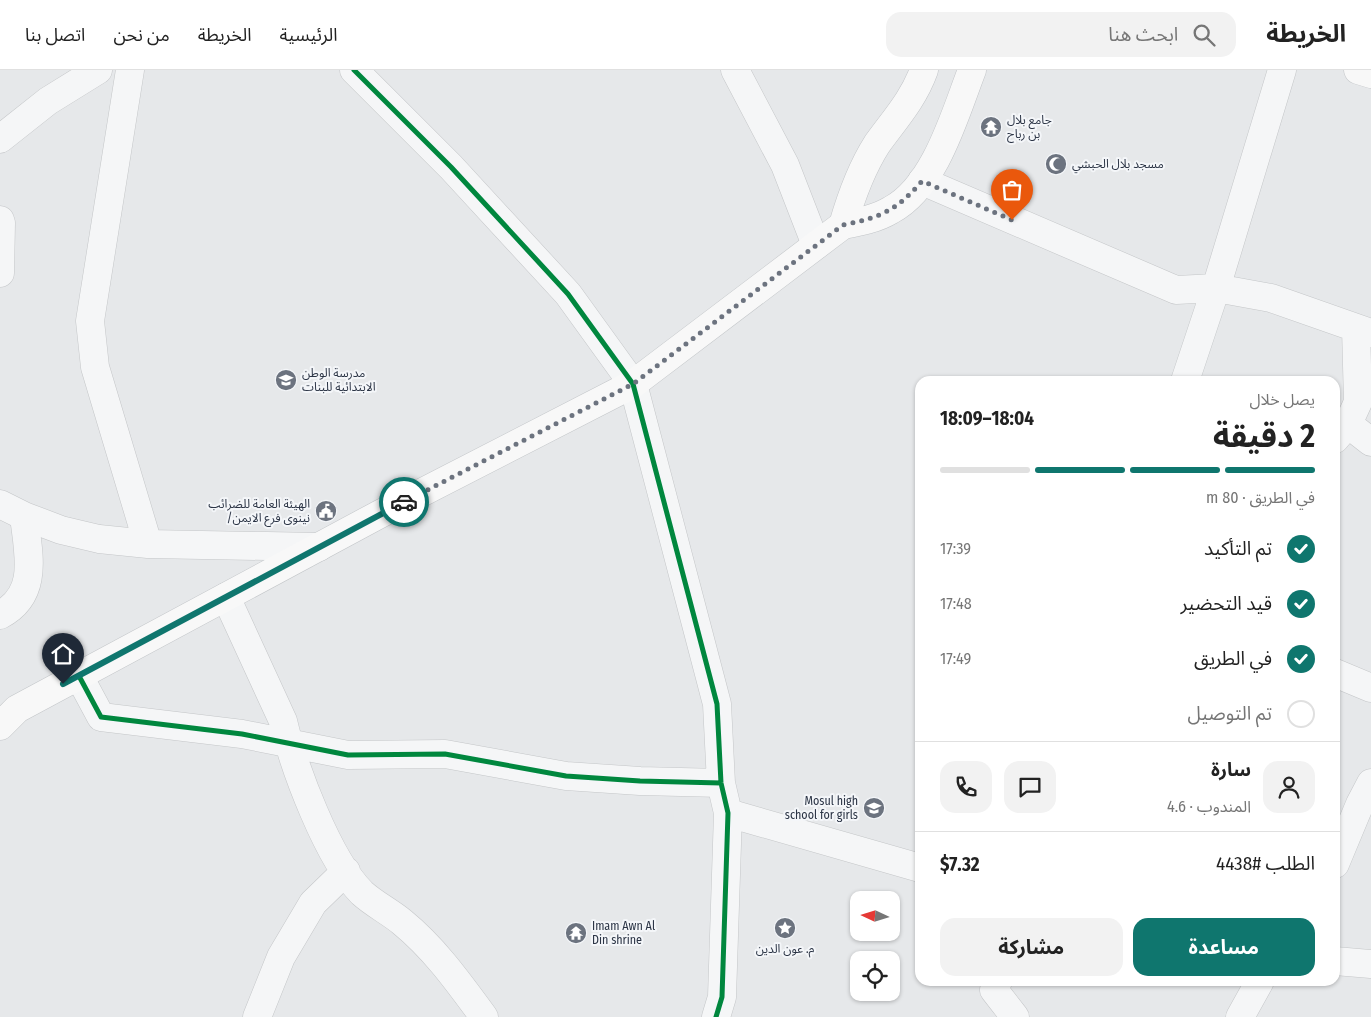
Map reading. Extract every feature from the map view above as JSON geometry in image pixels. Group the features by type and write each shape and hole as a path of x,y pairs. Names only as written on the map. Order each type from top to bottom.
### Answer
{"main road":[{"path":"843,225 851,197 862,170 877,145 908,103 924,70"},
{"path":"0,726 17,709 319,547 633,384 843,225 870,219 892,210 907,198 922,181 937,158 972,70"},
{"path":"1358,70 1371,74"}],"street":[{"path":"0,138 48,101 98,70"},
{"path":"130,70 90,321 95,367 148,544"},
{"path":"354,70 451,167 568,294 633,384 718,704 721,783 728,813 722,997 716,1017"},
{"path":"735,70 785,165 816,245"},
{"path":"1187,376 1216,288 1282,70"},
{"path":"922,181 1176,290 1216,288 1271,298 1364,330 1358,402 1342,432 1371,442"},
{"path":"0,220 0,273"},
{"path":"0,504 24,516 61,530 99,539 148,544 319,547"},
{"path":"0,615 10,610 22,597 28,581 29,564 24,516"},
{"path":"226,597 283,721 288,744 317,816 337,859 362,893 403,922 450,969 484,1017"},
{"path":"1340,675 1371,688"},
{"path":"79,676 101,717 242,734 348,755 445,754 566,776 640,781 721,783"},
{"path":"1340,852 1371,783"},
{"path":"728,813 915,867"},
{"path":"257,1017 281,957 313,903 346,871"},
{"path":"1340,961 1371,964"},
{"path":"996,986 994,990 1015,1017"},
{"path":"1240,1017 1257,986"}],"cycle path":[{"path":"354,70 451,167 568,294 633,384 717,704 721,783 728,813 722,997 716,1017"},
{"path":"79,676 101,717 242,734 348,755 445,754 566,776 640,781 721,783"}],"way so far":[{"path":"404,502 633,384 843,225 870,219 892,210 907,198 922,181 1012,220"}],"place":[{"name":"جامع بلال بن رباح","path":"991,127"},
{"name":"مسجد بلال الحبشي","path":"1056,164"},
{"name":"مدرسة الوطن الابتدائية للبنات","path":"286,380"},
{"name":"الهيئة العامة للضرائب /نينوى فرع الايمن","path":"326,511"},
{"name":"Mosul high school for girls","path":"874,808"},
{"name":"م. عون الدين","path":"785,928"},
{"name":"Imam Awn Al Din shrine","path":"576,933"}],"route":[{"path":"63,684 404,502"}]}
